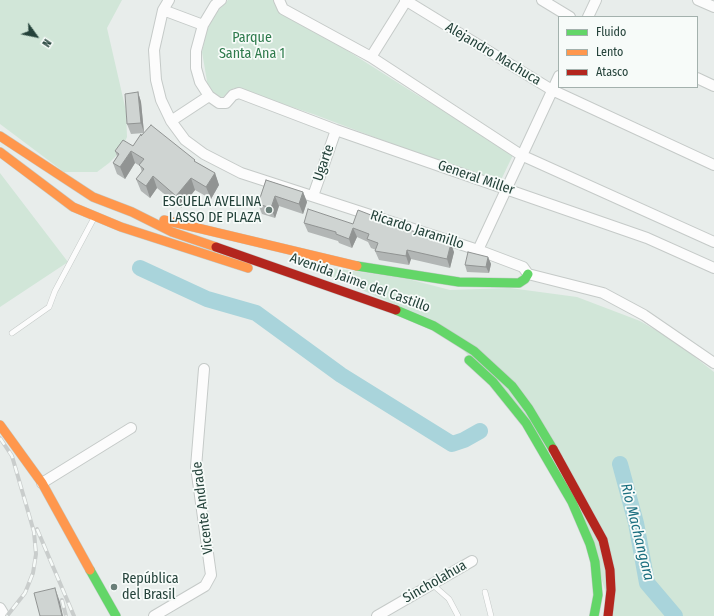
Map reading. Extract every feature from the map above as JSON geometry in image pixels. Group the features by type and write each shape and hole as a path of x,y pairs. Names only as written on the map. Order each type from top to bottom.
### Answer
{"main road":[{"name":"Avenida Jaime del Castillo","path":"0,136 79,189 132,212 172,232 410,315 434,326 460,342 492,366 512,386 529,409 564,468 603,540 610,570 611,590 608,616"},
{"name":"Avenida Jaime del Castillo","path":"0,153 60,199 95,216 142,234 307,287 422,331"},
{"path":"132,212 353,265 459,282 519,283 525,279 528,274"},
{"path":"461,354 480,369 493,382 526,423 572,502 590,544 595,562 598,594 594,616"},
{"path":"0,425 42,483 116,616"}],"street":[{"name":"Ricardo Jaramillo","path":"169,0 163,10 154,50 156,80 162,100 171,120 185,140 204,154 241,173 478,250 523,267 528,274 603,293 644,315 714,363"},
{"path":"171,120 209,96 200,82 196,68 196,52 203,26 215,6 221,0"},
{"path":"371,58 406,0"},
{"name":"Alejandro Machuca","path":"406,0 552,90 714,165"},
{"path":"542,0 568,16"},
{"path":"588,16 596,0"},
{"path":"698,0 714,7"},
{"path":"279,2 283,9 371,58 521,155 714,242"},
{"path":"163,10 203,26"},
{"path":"478,250 505,188 558,78"},
{"path":"698,78 714,86"},
{"name":"General Miller","path":"209,96 223,104 236,93 336,130 647,238 714,268"},
{"name":"Ugarte","path":"313,196 336,130"},
{"name":"Vicente Andrade","path":"154,616 205,586 211,575 196,467 204,369"},
{"path":"42,483 131,428"},
{"name":"Sincholahua","path":"377,616 472,561"},
{"path":"0,608 3,613 2,616"}],"lane":[{"path":"12,333 49,307 55,291 95,216"},
{"path":"432,584 449,599 458,616"},
{"path":"485,592 491,616"}],"green space":[{"path":"0,0 122,0 107,28 126,111 127,137 120,152 97,172 64,172 0,124"},
{"name":"Parque Santa Ana 1","path":"228,0 276,0 315,30 414,93 514,153 500,182 427,157 313,114 234,88 217,102 208,87 202,52 206,33 213,16"},
{"path":"0,173 68,262 0,307"},
{"path":"333,268 408,279 450,290 510,288 577,297 640,321 673,340 714,372 714,616 613,616 564,458 438,323 327,275"}],"building":[{"path":"138,92 141,123 127,124 125,94"},
{"path":"151,125 195,160 194,161 215,173 206,187 191,178 176,196 153,176 146,186 136,179 144,169 139,165 144,159 131,151 120,167 113,163 119,154 115,151 123,140 133,146 141,134 141,136"},
{"path":"266,180 303,192 299,204 275,196 271,208 258,204"},
{"path":"308,209 353,224 358,210 376,217 375,220 392,226 393,221 404,225 403,228 451,243 447,259 407,250 406,256 375,251 378,243 367,239 369,234 353,228 349,239 336,234 336,232 304,223"},
{"path":"468,252 488,257 486,267 465,265"},
{"path":"55,588 62,616 40,616 34,593"}],"waterway":[{"path":"140,268 207,299 256,313 341,375 452,444 464,440 480,431"},
{"name":"Rio Machangara","path":"620,464 636,523 647,583 675,616"}],"railway":[{"path":"0,438 12,456 34,532 36,554 33,573 25,593 7,616"},
{"path":"37,529 74,616"},
{"path":"62,600 66,616"}],"traffic: fast":[{"path":"357,266 459,282 519,283 525,279 528,274"},
{"path":"396,310 434,326 474,351 512,386 529,409 553,449"},
{"path":"469,360 493,382 526,423 572,502 590,544 595,562 598,595 594,616"},
{"path":"90,570 116,616"}],"traffic: slow":[{"path":"0,136 93,197 132,212 172,232 216,247"},
{"path":"0,152 73,207 121,227 248,268"},
{"path":"164,220 357,266"},
{"path":"0,425 42,483 90,570"}],"traffic: jam":[{"path":"216,247 396,310"},
{"path":"553,449 603,540 610,570 611,590 608,616"}],"place":[{"name":"ESCUELA AVELINA LASSO DE PLAZA","path":"269,210"},
{"name":"República del Brasil","path":"114,587"}]}
